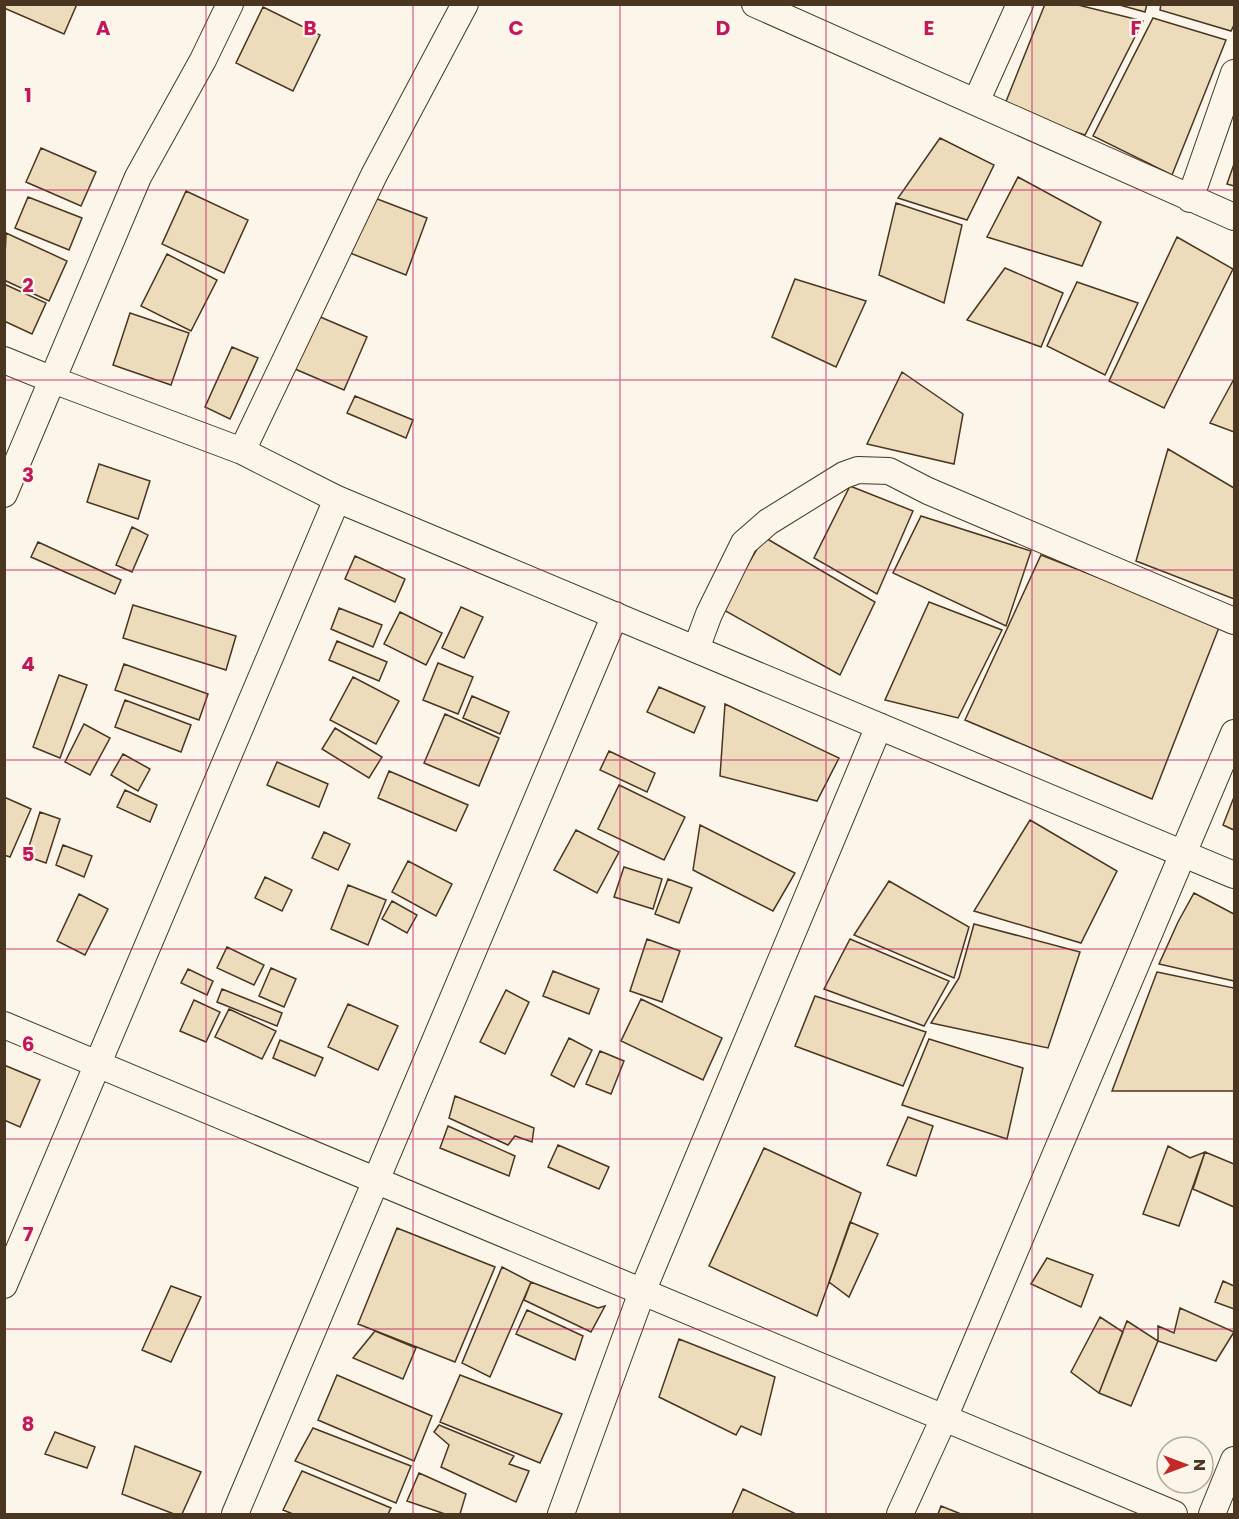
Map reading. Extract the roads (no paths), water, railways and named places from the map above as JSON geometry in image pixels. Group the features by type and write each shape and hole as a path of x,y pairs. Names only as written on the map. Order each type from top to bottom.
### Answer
{"street":[{"path":"4,494 138,177 203,60 230,4"},
{"path":"242,450 374,175 465,4"},
{"path":"755,4 1234,217"},
{"path":"976,102 1020,4"},
{"path":"1190,199 1234,73"},
{"path":"4,360 242,450 337,499 1234,875"},
{"path":"696,649 709,614 744,543 768,522 844,475 858,470 889,471 928,490 1234,621"},
{"path":"4,1284 337,499"},
{"path":"235,1515 615,615"},
{"path":"561,1515 642,1292 879,726"},
{"path":"900,1515 944,1418 1234,733"},
{"path":"4,1025 1174,1515"},
{"path":"1212,1515 1234,1460"}]}
